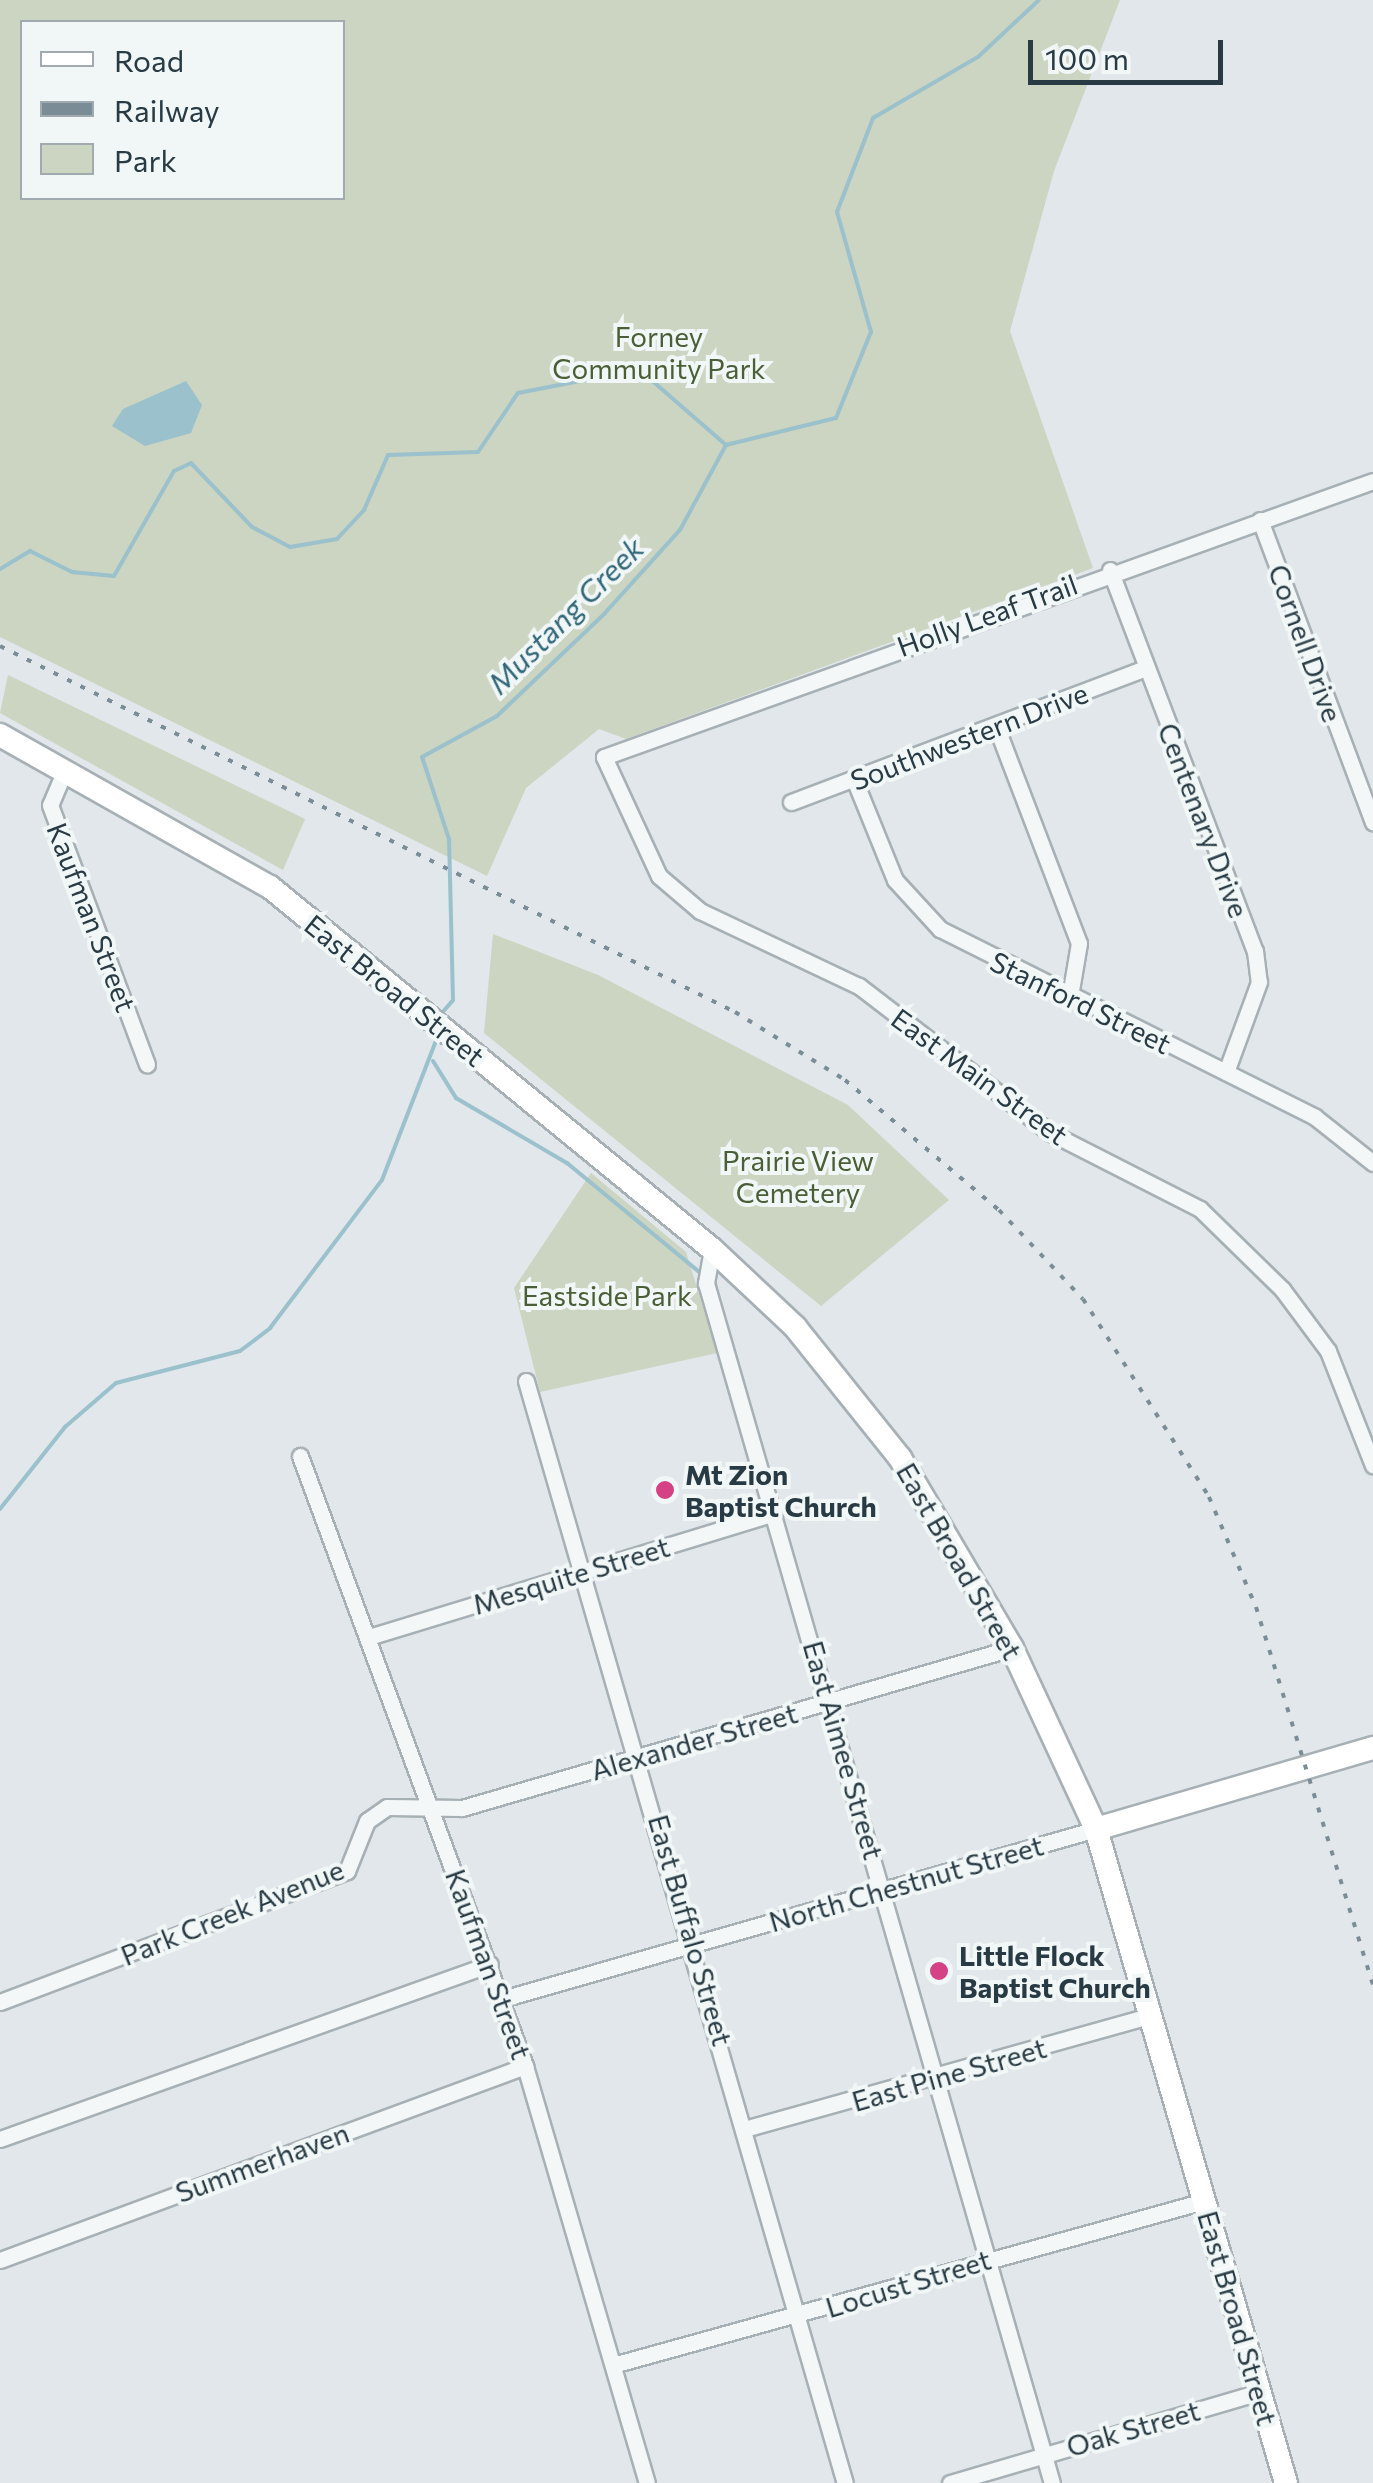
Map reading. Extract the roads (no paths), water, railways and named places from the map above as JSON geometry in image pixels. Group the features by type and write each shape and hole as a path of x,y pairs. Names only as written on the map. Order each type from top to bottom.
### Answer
{"main road":[{"name":"East Broad Street","path":"0,735 270,887 712,1249 795,1327 900,1458 1012,1648 1096,1828 1286,2483"},
{"name":"North Chestnut Street","path":"1096,1828 1373,1748"}],"street":[{"name":"Holly Leaf Trail","path":"604,757 1110,570 1373,481"},
{"name":"Cornell Drive","path":"1260,520 1373,822"},
{"name":"Centenary Drive","path":"1110,570 1255,952 1255,999 1226,1072"},
{"name":"Southwestern Drive","path":"792,802 1146,668"},
{"path":"996,726 1079,942 1070,996"},
{"name":"East Main Street","path":"604,757 659,876 700,911 859,986 1048,1132 1200,1209 1282,1288 1328,1351 1373,1465"},
{"name":"Kaufman Street","path":"65,770 50,805 147,1064"},
{"name":"Stanford Street","path":"854,779 895,880 919,909 965,946 1315,1117 1373,1160"},
{"name":"East Aimee Street","path":"712,1249 706,1283 885,1889 1052,2483"},
{"name":"East Buffalo Street","path":"526,1380 642,1757 846,2483"},
{"name":"Kaufman Street","path":"300,1456 433,1806 526,2066 647,2483"},
{"name":"Mesquite Street","path":"369,1638 774,1513"},
{"name":"Alexander Street","path":"433,1806 462,1808 1012,1648"},
{"name":"Park Creek Avenue","path":"2,1996 330,1879 358,1860 375,1813 412,1802 433,1806"},
{"name":"North Chestnut Street","path":"502,1999 1096,1828"},
{"path":"0,2139 490,1964"},
{"name":"East Pine Street","path":"748,2128 1150,2016"},
{"name":"Summerhaven","path":"0,2260 526,2066"},
{"name":"Locust Street","path":"613,2365 798,2317 988,2258 1204,2202"},
{"name":"Oak Street","path":"950,2483 1258,2392"}],"water":[{"path":"186,381 202,405 191,433 145,446 112,426 123,409"}],"waterway":[{"name":"Mustang Creek","path":"441,1014 453,1000 449,839 422,757 497,716 604,614 680,530 726,445 836,418 871,332 837,212 873,118 978,57 1039,0"},
{"path":"0,569 30,551 72,572 114,576 174,471 191,463 252,527 290,547 337,539 364,510 388,455 478,452 518,393 621,373 649,378 726,445"},
{"name":"Mustang Creek","path":"0,1509 65,1427 116,1383 240,1351 270,1328 382,1180 437,1038"},
{"path":"433,1061 456,1098 567,1163 698,1271"}],"railway":[{"path":"0,646 735,1012 845,1080 999,1210 1083,1299 1209,1497 1256,1607 1373,1986"}],"place":[{"name":"Mt Zion Baptist Church","path":"665,1490"},
{"name":"Little Flock Baptist Church","path":"939,1971"}],"park label":[{"name":"Forney Community Park","path":"659,352"},
{"name":"Prairie View Cemetery","path":"798,1176"},
{"name":"Eastside Park","path":"607,1295"}]}
